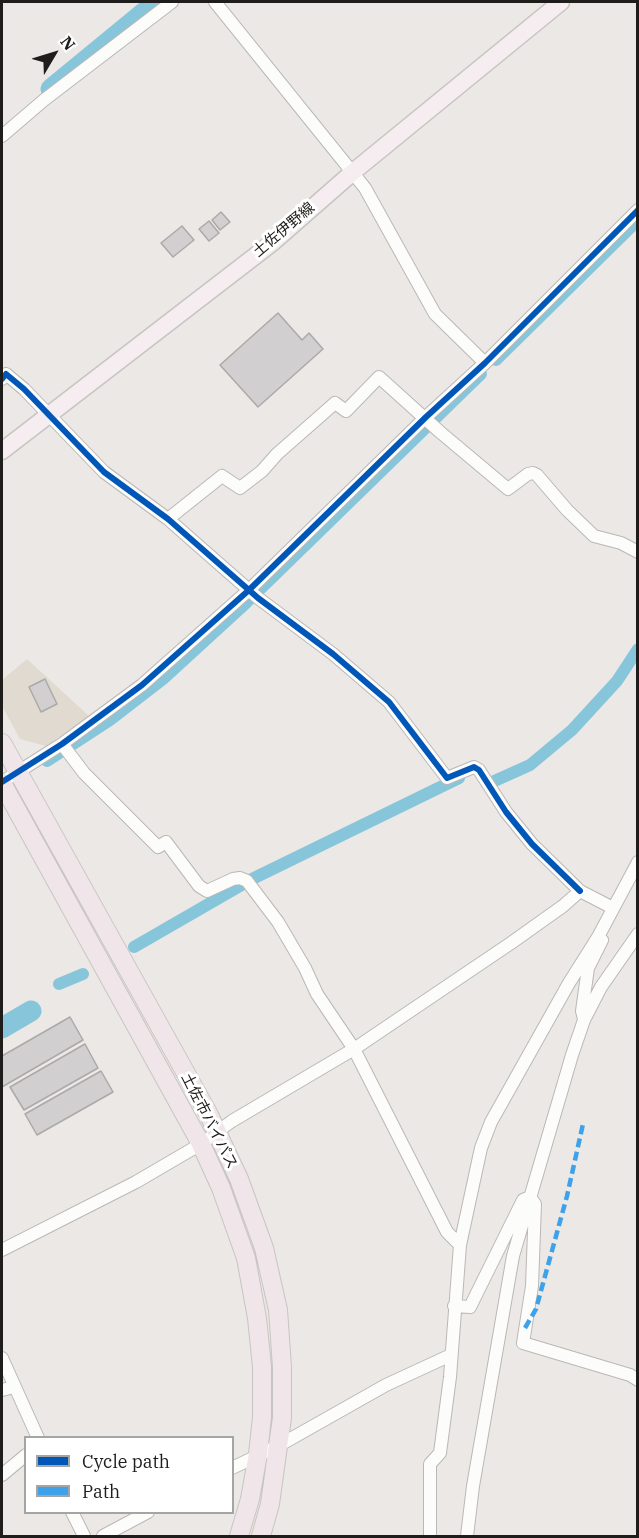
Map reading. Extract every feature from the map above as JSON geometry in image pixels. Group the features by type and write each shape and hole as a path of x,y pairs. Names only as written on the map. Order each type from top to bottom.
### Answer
{"highway":[{"name":"土佐市バイパス","path":"2,743 7,779 201,1144 221,1188 246,1258 257,1317 262,1367 262,1417 250,1499 239,1536"},
{"name":"土佐市バイパス","path":"7,779 216,1131 239,1179 264,1248 278,1310 282,1367 282,1418 270,1504 261,1536"}],"main road":[{"name":"土佐伊野線","path":"2,451 152,333 272,243 353,172 561,2"}],"street":[{"path":"2,136 44,100 172,2"},
{"path":"215,2 353,172 374,203 435,314 485,363"},
{"path":"7,779 65,748 253,593 429,421 638,210"},
{"path":"2,379 6,374 24,389 104,472 168,519 253,593 333,654 389,702 447,778 474,767 479,770 506,812 532,844 580,891 614,908"},
{"path":"168,519 222,476 240,488 262,471 277,454 335,403 346,411 379,377 508,489 528,474 533,473 594,536 621,543 638,552"},
{"path":"65,748 84,773 158,848 166,842 198,886 207,891 233,879 240,878 247,881 278,922 305,968 317,994 354,1049 447,1232 460,1245"},
{"path":"430,1536 430,1464 440,1453 460,1245 480,1148 491,1122 569,983 598,937 638,862"},
{"path":"2,1250 136,1182 201,1144 216,1131 354,1049 563,906 580,891"},
{"path":"467,1536 475,1475 513,1256 584,1020 602,987 638,934"},
{"path":"584,1020 582,1011 588,968 602,940 598,937"},
{"path":"454,1306 470,1307 523,1200 530,1197"},
{"path":"530,1197 535,1204 532,1286 523,1343 630,1375 638,1380"},
{"path":"234,1467 278,1446 386,1385 451,1355"},
{"path":"2,1358 38,1436"},
{"path":"2,1390 14,1387"},
{"path":"2,1475 24,1457"},
{"path":"73,1514 84,1536"},
{"path":"103,1536 144,1514"}],"shaded area":[{"path":"27,659 89,716 46,746 20,739 2,706 2,680"}],"building":[{"path":"221,212 230,222 220,230 212,220"},
{"path":"209,221 219,233 209,241 199,229"},
{"path":"182,226 194,240 173,257 161,243"},
{"path":"278,313 302,340 309,333 323,349 258,407 220,365"},
{"path":"45,679 57,704 41,712 29,687"},
{"path":"70,1017 83,1040 2,1087 2,1056"},
{"path":"85,1044 98,1068 24,1110 10,1087"},
{"path":"101,1071 113,1092 37,1135 25,1114"}],"waterway":[{"path":"51,89 157,2"},
{"path":"496,360 638,220"},
{"path":"47,761 110,720 163,679 246,603 481,374"},
{"path":"490,783 530,765 572,730 617,681 638,649"},
{"path":"250,880 459,778"},
{"path":"134,947 245,883"},
{"path":"59,984 83,974"},
{"path":"2,1028 31,1011"}],"marked path":[{"path":"525,1328 536,1309 567,1196 583,1124"}],"cycle path":[{"path":"2,782 62,744 142,685 249,590 426,417 485,363 638,210"},
{"path":"2,379 6,374 24,389 104,472 168,519 258,598 333,654 389,702 447,778 474,767 479,770 506,812 532,844 580,891"}]}
